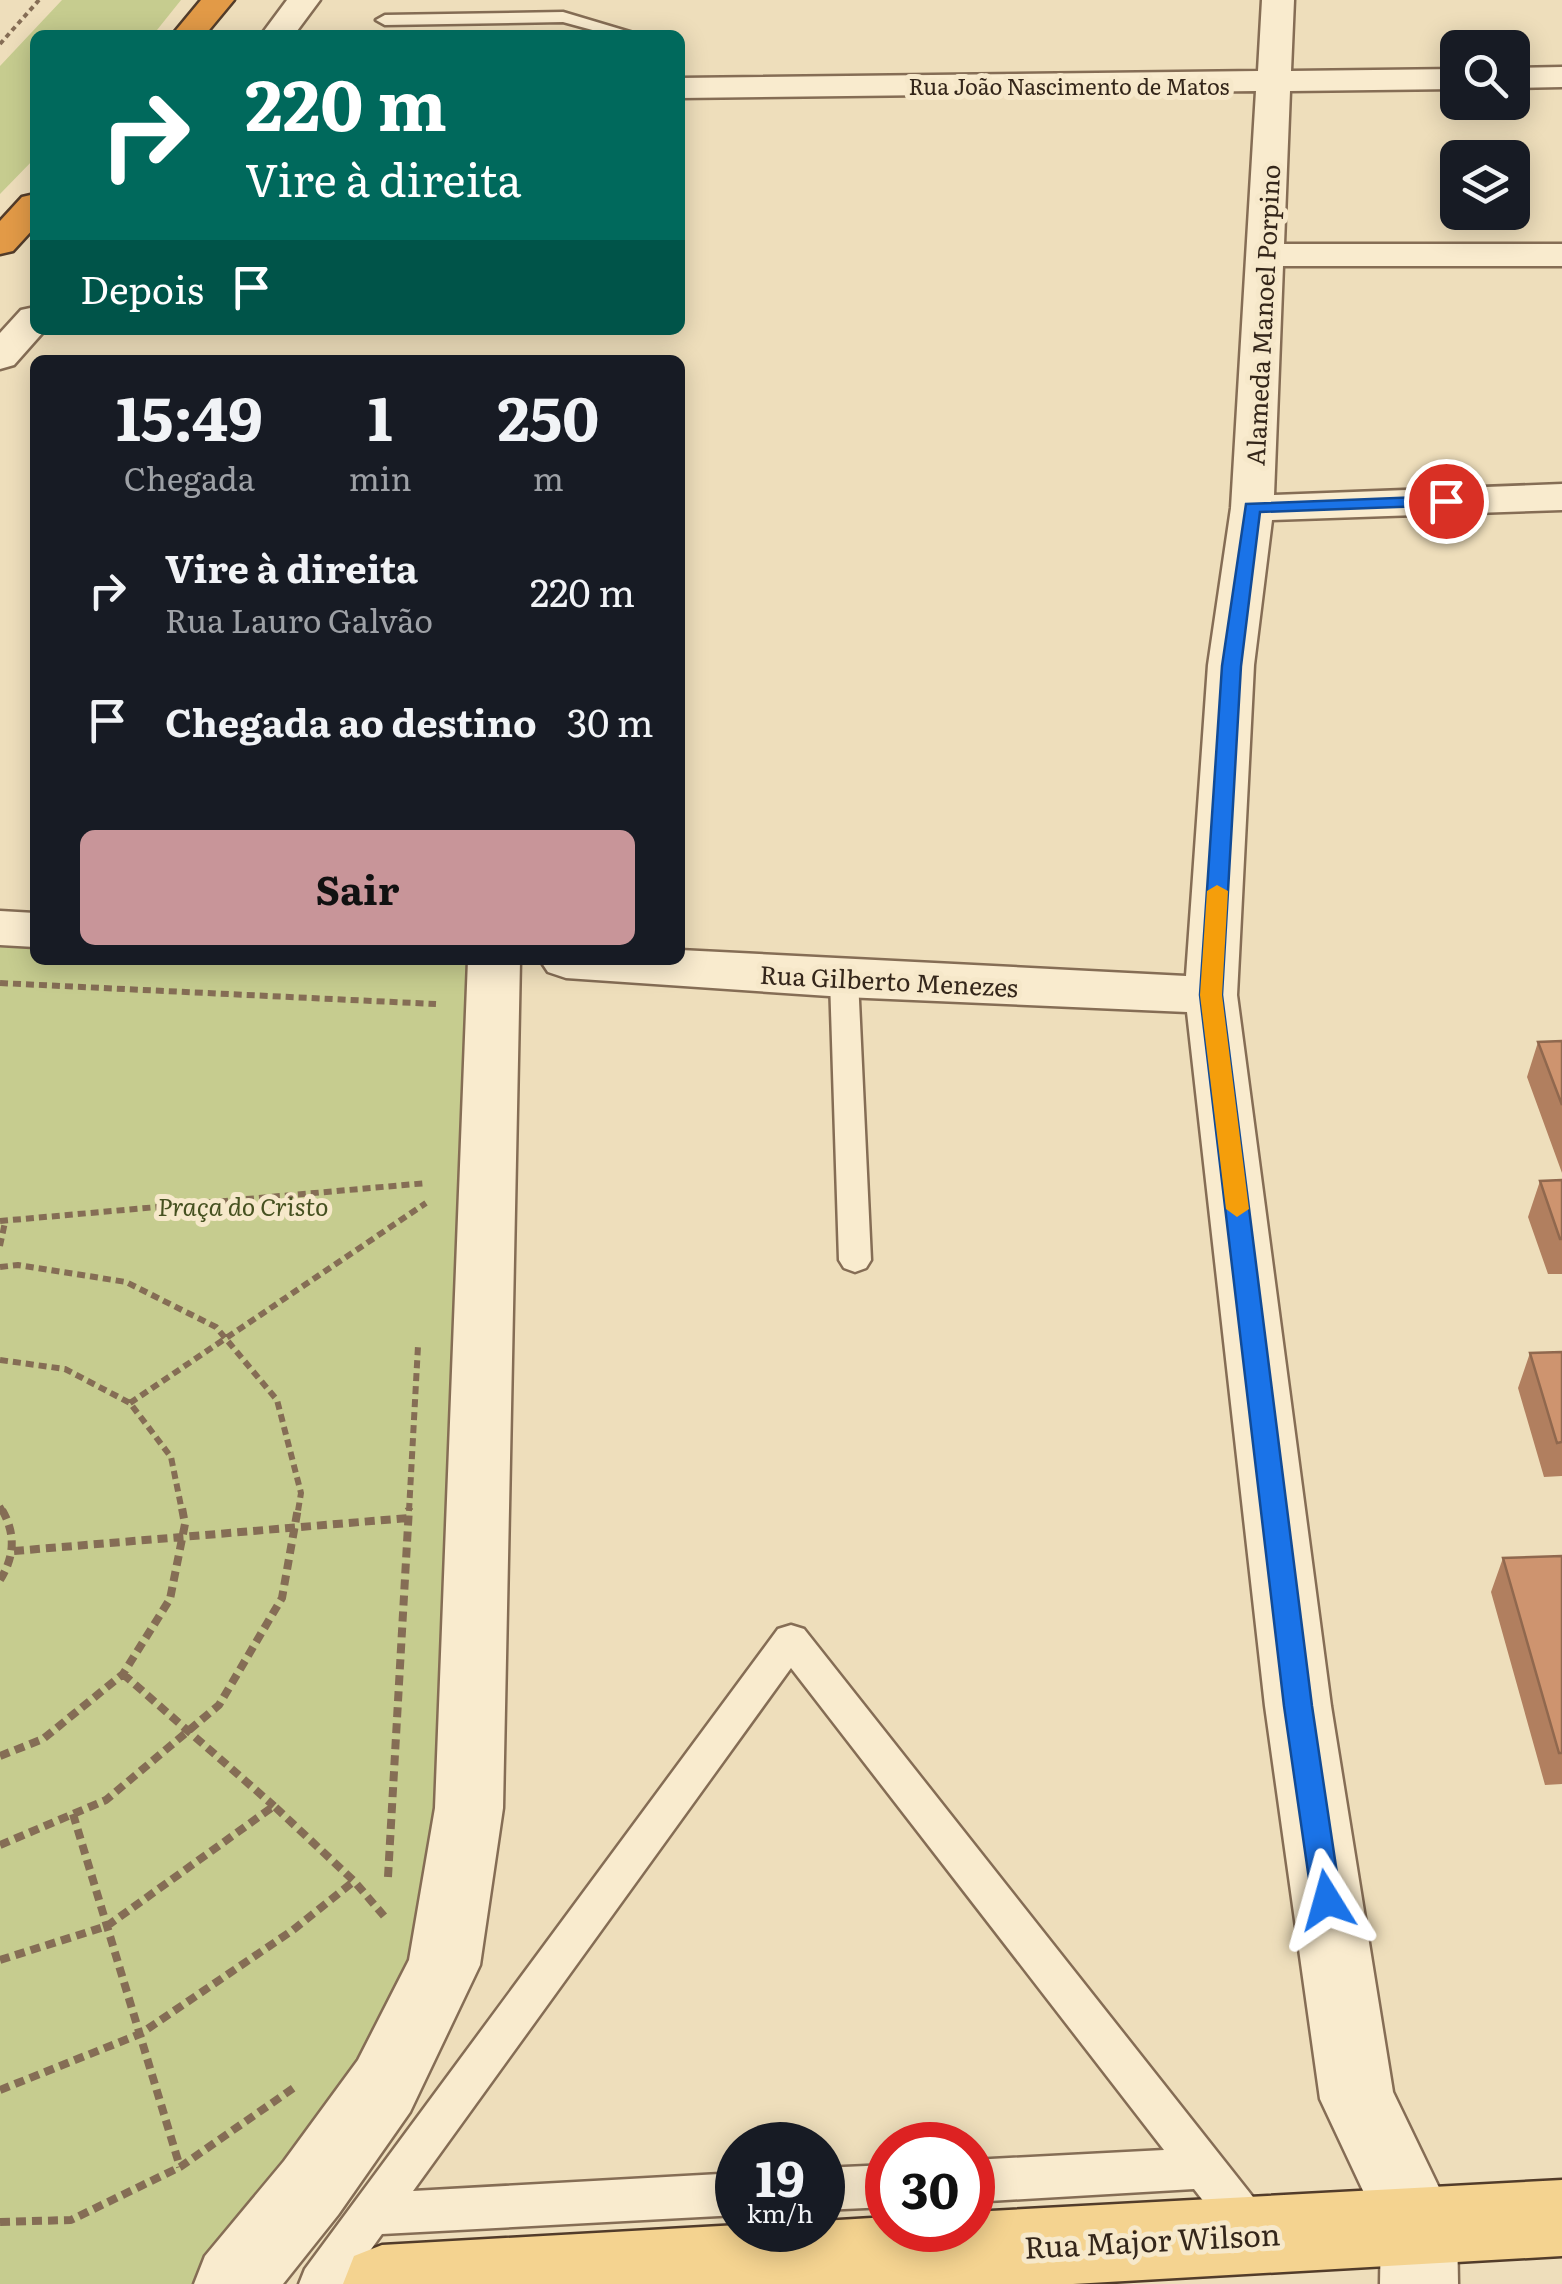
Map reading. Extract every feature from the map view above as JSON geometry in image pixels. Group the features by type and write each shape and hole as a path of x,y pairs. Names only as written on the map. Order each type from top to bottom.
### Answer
{"highway":[{"path":"192,30 218,0"},
{"path":"0,243 30,210"}],"main road":[{"name":"Rua Major Wilson","path":"377,2249 1255,2233 1419,2254 1562,2218"}],"street":[{"path":"281,30 304,0"},
{"name":"Alameda Manoel Porpino","path":"1278,0 1252,508 1231,666 1211,995 1298,1706 1357,2099 1419,2254"},
{"path":"1530,78 1562,77"},
{"name":"Rua João Nascimento de Matos","path":"685,88 1440,79"},
{"path":"1265,255 1562,255"},
{"path":"0,357 30,324"},
{"path":"1252,508 1562,497"},
{"path":"0,928 30,930"},
{"path":"233,2284 310,2188 384,2086 444,1966 469,1808 494,965"},
{"name":"Rua Gilberto Menezes","path":"639,965 844,979 1211,995"}],"lane":[{"path":"385,20 562,17 612,30"},
{"path":"844,979 855,1260"},
{"path":"377,2249 791,1640 1255,2233"},
{"path":"995,2180 1205,2168"},
{"path":"320,2284 377,2249 715,2198"}],"path":[{"path":"0,44 38,0"},
{"path":"0,984 436,1002 436,1020"},
{"path":"425,1222 428,1165"},
{"path":"0,1246 2,1222 427,1183"},
{"path":"130,1403 426,1202"},
{"path":"0,1267 18,1265 126,1282 216,1327 277,1400 301,1493 282,1598 219,1705 106,1800 0,1845"},
{"path":"388,1879 418,1340"},
{"path":"0,1360 65,1369 130,1403 171,1457 185,1524 170,1599 123,1674 43,1739 0,1756"},
{"path":"0,1506 12,1523 14,1551 0,1580"},
{"path":"14,1551 408,1518"},
{"path":"123,1674 274,1806 386,1917"},
{"path":"0,1960 107,1926 274,1806"},
{"path":"74,1814 180,2167"},
{"path":"0,2090 140,2034 293,1930 354,1882"},
{"path":"385,1933 386,1898"},
{"path":"0,2222 71,2220 180,2167 291,2092 303,2076"}],"green space":[{"path":"62,0 181,0 157,30 34,30"},
{"path":"30,34 30,163 0,194 0,66"},
{"name":"Praça do Cristo","path":"0,928 30,930 30,965 494,965 444,1965 233,2284 0,2284"}],"building":[{"path":"1562,1041 1562,1105 1538,1042"},
{"path":"1562,1180 1562,1239 1560,1239 1540,1181"},
{"path":"1562,1352 1562,1442 1557,1443 1530,1353"},
{"path":"1562,1556 1562,1753 1559,1753 1503,1558"}],"slow traffic":[{"path":"1217,891 1211,995 1237,1209"}],"route":[{"path":"1327,1900 1298,1706 1211,995 1231,666 1252,508 1446,501"}]}
